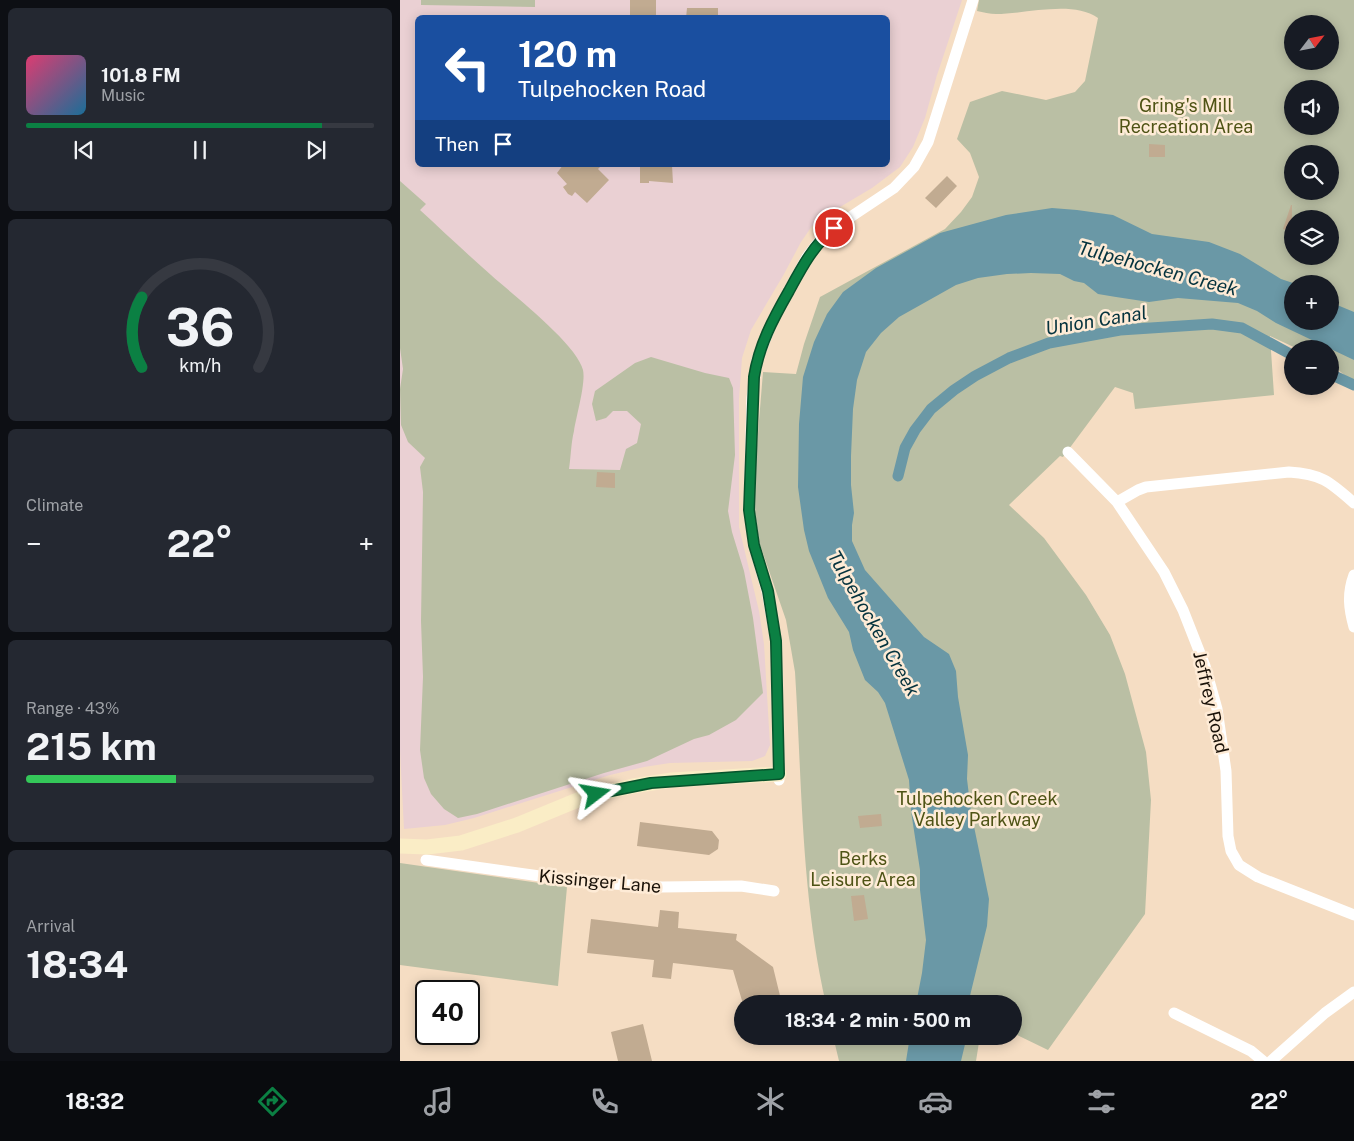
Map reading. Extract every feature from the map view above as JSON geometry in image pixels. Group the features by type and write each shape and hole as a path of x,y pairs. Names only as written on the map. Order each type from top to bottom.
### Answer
{"street":[{"path":"400,846 427,847 461,843 517,825 585,797 633,786 672,780 779,777 776,641 768,591 754,545 749,510 752,398 757,360 772,320 807,257 817,244 834,228 894,188 914,167 922,154 928,142 972,0"},
{"name":"Jeffrey Road","path":"1068,452 1118,502 1146,544 1174,592 1198,645 1221,732 1226,771 1228,836 1234,859 1244,870 1258,877 1354,915"},
{"path":"1118,502 1146,487 1289,472 1306,473 1321,477 1332,483 1354,503"},
{"path":"1354,575 1349,587 1348,602 1354,627"},
{"name":"Kissinger Lane","path":"426,860 561,879 614,884 661,887 741,886 774,891"},
{"path":"1271,1061 1325,1012 1354,992"},
{"path":"1174,1013 1251,1051 1263,1061"}],"shaded area":[{"path":"400,0 962,0 925,118 913,147 900,167 872,188 812,226 751,330 742,358 739,399 739,527 759,611 764,644 770,745 765,756 752,761 670,763 644,767 610,775 474,818 445,825 404,829 400,751"}],"green space":[{"path":"421,0 535,0 535,7 421,5"},
{"name":"Tulpehocken Creek Valley Parkway","path":"979,0 1354,0 1354,383 1339,370 1339,340 1284,340 1284,342 1270,336 1274,395 1135,409 1133,393 1115,387 1063,457 1060,456 1009,505 1044,538 1086,595 1110,635 1125,674 1146,752 1151,800 1145,914 1048,1050 1022,1037 1022,995 824,995 807,880 795,672 786,620 756,533 753,505 763,372 796,374 820,297 945,229 961,212 972,197 979,177 970,153 957,139 970,102 1002,91 1046,100 1075,92 1085,81 1098,18 1075,10 1062,9 989,13 977,11"},
{"path":"400,181 426,204 420,210 543,320 578,359 584,376 572,440 569,469 620,470 626,449 637,443 641,424 627,411 613,411 606,418 596,421 592,404 595,391 635,363 651,357 729,378 733,388 735,455 728,511 732,532 744,571 753,618 763,693 736,720 709,735 694,739 647,761 477,814 458,818 444,809 431,794 424,778 420,750 423,677 421,621 423,492 420,467 425,458 408,442 401,425 400,389 403,369 400,348"},
{"path":"400,863 567,887 558,986 400,965"},
{"path":"835,1045 979,1045 976,1061 839,1061"}],"water":[{"name":"Tulpehocken Creek","path":"1052,208 1113,215 1152,234 1209,242 1240,254 1284,280 1284,327 1257,311 1238,303 1178,298 1149,302 1098,294 1084,283 1074,281 1060,274 1007,274 978,278 956,285 899,317 881,333 866,352 857,380 853,409 851,485 854,513 852,541 865,570 924,637 949,654 956,671 958,697 968,755 967,779 971,812 989,899 987,926 970,995 918,995 926,940 909,780 885,703 878,692 865,680 853,650 849,632 828,598 809,551 798,487 799,424 803,377 814,342 827,314 843,292 876,268 940,233 1006,215"},
{"path":"1339,306 1354,312 1354,360 1339,353 1339,340 1312,340 1291,330 1339,330"},
{"path":"909,1045 965,1045 961,1061 906,1061"}],"building":[{"path":"630,0 656,0 656,15 630,15"},
{"path":"687,8 718,8 718,15 686,15"},
{"path":"1149,144 1165,145 1165,157 1149,157"},
{"path":"562,167 600,167 598,169 609,180 587,203 575,192 572,196 568,194 563,187 567,184 557,173"},
{"path":"640,167 672,167 673,183 649,181 649,183 640,183"},
{"path":"947,176 957,186 936,208 925,198"},
{"path":"597,472 615,473 615,488 596,487"},
{"path":"881,814 882,826 860,828 858,816"},
{"path":"640,822 712,831 719,840 718,849 709,855 637,846"},
{"path":"864,895 868,919 854,921 851,896"},
{"path":"660,910 679,912 678,928 737,934 736,940 773,967 780,995 740,995 733,970 673,963 671,979 652,977 654,960 587,953 591,919 658,927"},
{"path":"643,1024 652,1061 618,1061 611,1032"}],"waterway":[{"name":"Union Canal","path":"898,476 905,448 915,430 931,409 975,376 1009,358 1049,343 1120,330 1212,324 1242,328 1284,351"},
{"name":"Union Canal","path":"1339,378 1354,385"}],"route":[{"path":"596,794 672,780 779,774 779,717 774,619 750,528 748,499 754,377 757,360 772,320 807,257 817,244 834,228"}],"park label":[{"name":"Gring's Mill Recreation Area","path":"1186,115"},
{"name":"Berks Leisure Area","path":"863,868"}]}
